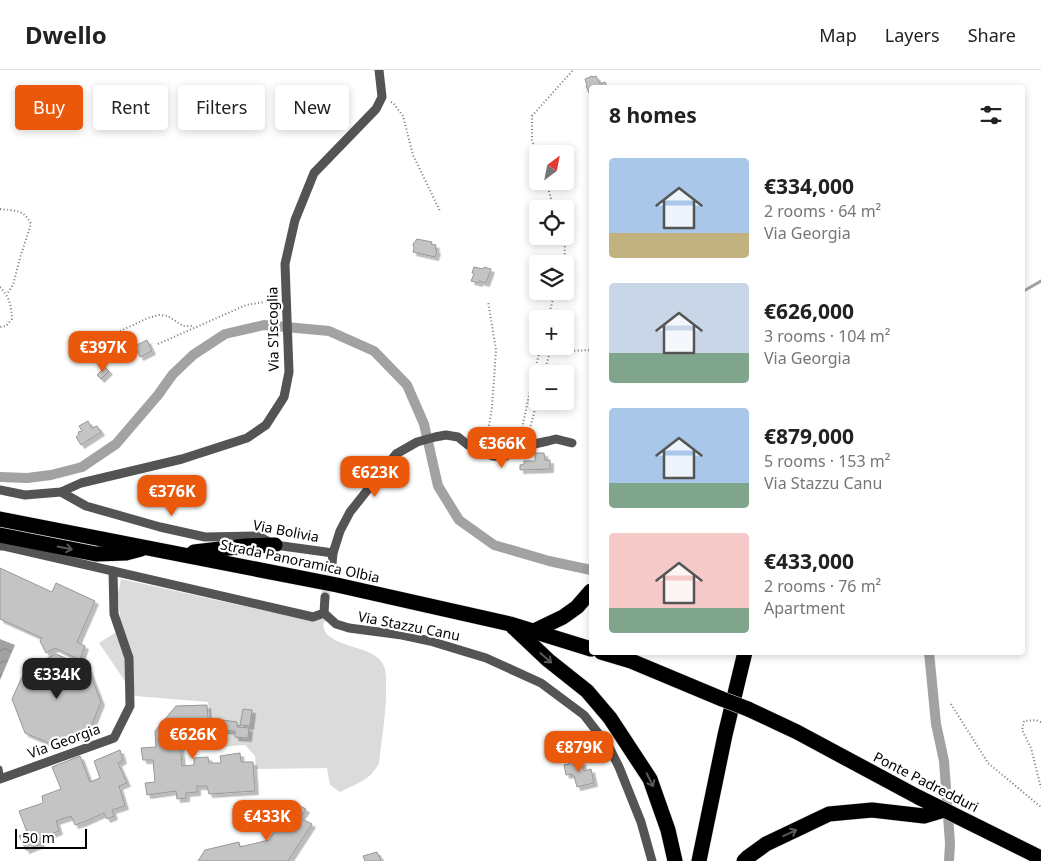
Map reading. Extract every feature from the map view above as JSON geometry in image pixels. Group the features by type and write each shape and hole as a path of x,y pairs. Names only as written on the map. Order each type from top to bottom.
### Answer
{"highway":[{"name":"Strada Panoramica Olbia","path":"0,518 337,585 510,624 589,648"},
{"path":"0,535 96,554 126,553 148,547"},
{"path":"181,554 246,546 275,545"},
{"path":"534,631 563,617 577,607 589,593"},
{"path":"510,624 548,660 587,691 610,718 650,779 668,830 675,861"},
{"path":"698,861 744,655"},
{"name":"Ponte Padredduri","path":"627,657 797,732 944,810 1041,858"},
{"path":"746,859 766,844 829,814 872,810 924,816 944,810"}],"street":[{"path":"379,70 382,97"},
{"name":"Via S'Iscoglia","path":"0,490 25,495 61,492 81,483 182,459 247,438 266,425 284,397 289,372 285,264 295,220 314,173 376,109 382,97"},
{"path":"332,564 332,553 340,531 350,512 396,454 417,442 446,435 458,437 468,445 484,453 504,457 521,448 556,439 572,443"},
{"name":"Via Bolivia","path":"61,492 86,506 169,529 205,537 258,536 275,545 332,553"},
{"path":"0,546 313,616 324,613 325,597"},
{"name":"Via Georgia","path":"1,778 114,738 130,706 129,658 114,614 113,571"},
{"name":"Via Stazzu Canu","path":"324,613 336,624 349,628 430,641 486,658 541,683 584,714 609,747 619,767 641,822 652,861"}],"lane":[{"path":"0,768 1,778"}],"path":[{"path":"534,145 532,116 572,70"},
{"path":"382,97 394,104 403,116 413,155 440,211"},
{"path":"0,209 22,213 27,216 32,224 13,284 7,294"},
{"path":"0,287 7,294 11,306 12,319 6,326 0,327"},
{"path":"158,344 246,305 287,298"},
{"path":"484,453 492,408 496,350 488,301"},
{"path":"120,331 159,315 168,316 184,326 196,326"},
{"path":"546,365 548,355 556,347 571,351 589,350"},
{"path":"521,448 531,386 539,355"},
{"path":"521,448 534,410"},
{"path":"951,704 988,763 1041,807"},
{"path":"1041,722 1036,720 1024,721 1022,730 1031,748 1041,788"}],"shaded area":[{"path":"121,579 272,612 319,614 328,621 324,622 324,630 329,636 336,641 374,655 380,660 385,669 386,702 379,763 376,769 367,778 340,792 330,785 327,768 256,769 255,756 245,745 219,747 212,734 208,702 135,696 99,643 121,629 118,593"}],"water":[{"path":"0,639 15,645 0,680"}],"building":[{"path":"596,76 600,84 605,82 606,85 589,85 589,93 585,79"},
{"path":"417,239 432,242 431,244 436,245 435,257 413,252 413,244"},
{"path":"474,267 491,269 486,283 471,281"},
{"path":"147,340 152,351 140,357 135,346"},
{"path":"105,367 109,371 101,379 97,375"},
{"path":"88,421 92,428 97,426 101,432 81,445 76,437 79,434 78,432 82,431 79,426"},
{"path":"535,453 544,453 545,460 550,460 550,469 520,470 520,465 524,464 524,461 535,461"},
{"path":"0,568 52,592 56,583 95,601 77,642 85,646 80,660 55,648 46,653 40,641 42,638 0,619"},
{"path":"56,654 88,668 101,702 89,732 56,746 25,733 12,699 26,668"},
{"path":"207,705 209,731 188,731 180,741 182,766 194,765 194,758 208,757 209,763 221,763 220,756 240,753 241,762 253,762 255,791 209,794 207,786 197,786 197,792 186,793 186,798 177,799 176,791 147,795 145,783 155,782 153,760 143,760 141,748 156,747 155,731 176,706"},
{"path":"243,709 252,710 250,726 240,725"},
{"path":"222,720 237,722 237,727 249,728 248,738 235,737 235,731 221,730"},
{"path":"120,750 123,760 118,763 127,783 119,786 125,806 112,810 114,816 107,819 104,813 75,825 71,816 56,821 59,831 39,839 41,844 26,850 19,836 27,832 19,811 43,803 42,796 61,789 52,767 80,756 90,782 100,778 94,761"},
{"path":"578,759 579,762 582,761 584,771 591,769 594,783 577,787 574,776 572,774 566,775 564,765 569,764 568,761"},
{"path":"292,802 306,809 300,818 312,824 288,861 198,861 205,850 239,842 240,847 269,840"},
{"path":"377,852 381,861 365,861 363,856"}],"waterway":[{"path":"1025,290 1041,281"},
{"path":"0,477 27,478 51,475 82,467 116,444 158,395 173,374 193,355 225,334 264,325 329,331 374,351 407,385 424,424 438,486 459,520 494,545 549,561 589,570"},
{"path":"929,655 936,724 944,761 950,843 949,861"}],"tunnel":[{"path":"325,597 332,564"}]}
